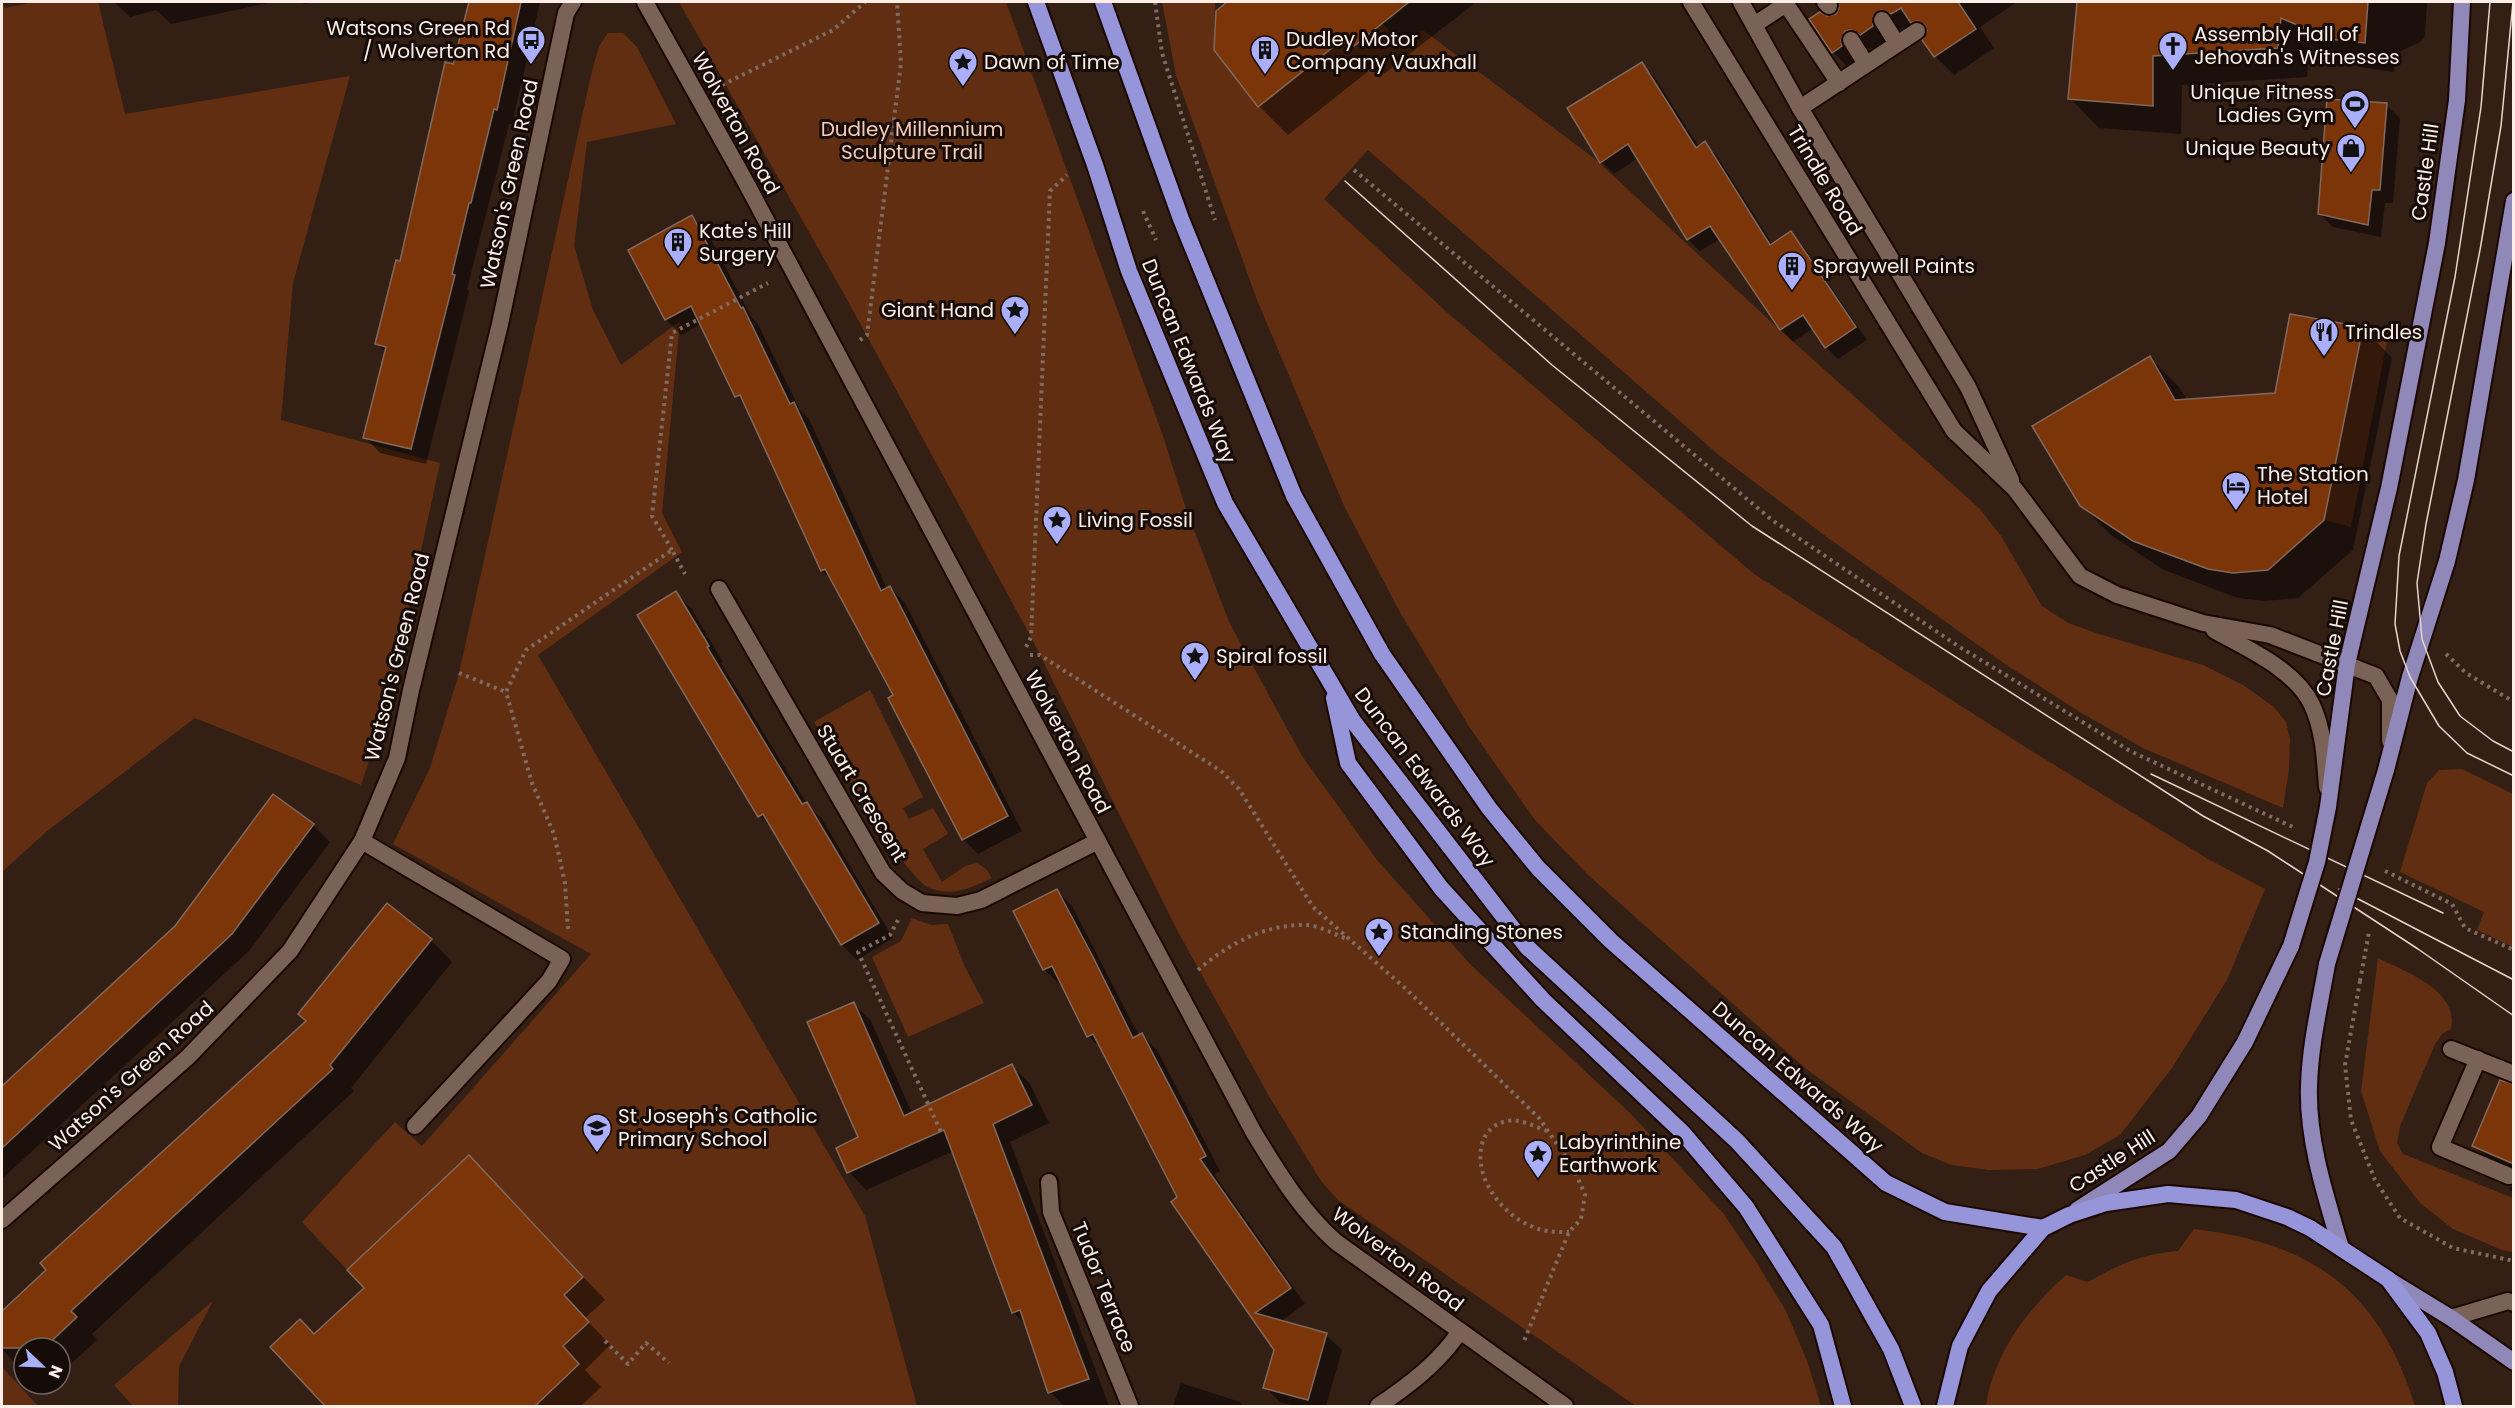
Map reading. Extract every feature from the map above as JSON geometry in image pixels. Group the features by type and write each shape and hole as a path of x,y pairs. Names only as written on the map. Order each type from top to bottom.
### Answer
{"highway":[{"name":"Duncan Edwards Way","path":"1036,2 1095,165 1129,271 1225,502 1353,721 1527,947 1737,1141 1834,1247 1891,1349 1913,1407"},
{"name":"Duncan Edwards Way","path":"1103,2 1181,219 1294,496 1382,654 1489,808 1538,868 1611,941 1886,1183 1945,1212 2043,1228"},
{"path":"1330,682 1348,763 1442,888 1543,999 1682,1132 1746,1207 1821,1324 1843,1407"},
{"path":"1945,1407 1960,1346 1989,1291 2043,1228 2069,1215 2106,1203 2140,1197 2193,1195 2236,1200 2287,1217 2310,1228 2388,1279 2428,1333 2445,1372 2454,1407"}],"main road":[{"name":"Castle Hill","path":"2069,1215 2169,1151 2199,1116 2245,1042 2291,946 2317,862 2328,807 2330,752 2347,664 2390,488 2426,307 2457,100 2462,2"},
{"path":"2341,1248 2319,1174 2309,1090 2310,1061 2327,964 2386,770 2410,677 2447,561 2466,480 2514,201"},
{"path":"2388,1279 2451,1318 2514,1362"}],"street":[{"name":"Watson's Green Road","path":"2,1220 188,1058 283,959 313,918 362,841 397,758 414,678 500,324 566,13 573,2"},
{"name":"Wolverton Road","path":"645,2 792,270 1254,1132 1313,1222 1336,1242 1565,1407"},
{"name":"Trindle Road","path":"1691,2 1954,431 2015,489 2080,576 2117,595 2203,623 2270,635 2376,676 2390,700 2390,753"},
{"name":"Trindle Road","path":"1741,2 1800,108 1968,387 2015,489"},
{"path":"1754,25 1787,3 1839,83"},
{"path":"1882,20 1897,44"},
{"path":"1800,108 1917,31"},
{"path":"1851,40 1866,64"},
{"name":"Stuart Crescent","path":"719,590 884,873 902,891 922,903 957,906 981,900 1098,840"},
{"name":"Trindle Road","path":"2203,623 2261,657 2294,682 2312,705 2330,752"},
{"path":"362,841 562,959 549,981 416,1126"},
{"path":"2451,1049 2514,1074"},
{"path":"2478,1059 2440,1147 2509,1176"},
{"name":"Tudor Terrace","path":"1049,1182 1050,1212 1130,1407"},
{"path":"2451,1318 2508,1301 2514,1303"},
{"path":"1378,1407 1433,1364 1450,1347 1460,1331"}],"path":[{"path":"722,86 833,30 865,2"},
{"path":"858,341 867,335 901,63 897,2"},
{"path":"1155,2 1161,53 1219,231"},
{"path":"1354,170 1772,520 1958,646 2130,751 2297,829"},
{"path":"1068,174 1050,191 1030,637 1022,655 1040,655 1221,771 1239,789 1313,907 1406,989 1539,1118 1574,1168 1584,1195 1581,1219 1569,1232 1523,1344"},
{"path":"686,574 652,516 672,333 792,270"},
{"path":"562,959 568,927 565,883 554,834 532,783 506,692 526,650 672,550"},
{"path":"2446,654 2466,673 2514,702"},
{"path":"459,673 506,692"},
{"path":"2380,869 2452,904 2465,928 2514,950"},
{"path":"901,915 890,935 858,952 941,1131"},
{"path":"1196,973 1216,955 1238,941 1275,929 1310,925 1352,941"},
{"path":"2360,981 2345,1065 2351,1120 2375,1180 2400,1218 2453,1248 2514,1261"},
{"path":"1549,1132 1509,1120 1493,1126 1483,1138 1479,1154 1480,1169 1489,1188 1504,1208 1531,1227 1553,1233 1569,1232"},
{"path":"605,1341 628,1364 646,1343 669,1363"}],"green space":[{"path":"2,2 5,8 34,2 98,2 125,114 350,76 293,283 281,420 440,463 388,703 361,785 195,718 46,832 2,872"},
{"name":"Dudley Millennium Sculpture Trail","path":"679,2 1006,2 1163,436 1185,506 1229,622 1302,756 1377,860 1470,964 1630,1113 1723,1213 1786,1311 1807,1361 1821,1406 1636,1406 1338,1200 1321,1181 1269,1096 1177,930 1031,637 844,294"},
{"path":"1162,2 1215,2 1214,50 1258,106 1347,36 1354,45 1382,23 1398,40 1423,30 1595,159 1780,330 1980,509 2001,536 2042,606 2068,623 2203,665 2243,685 2274,707 2286,722 2290,739 2289,769 2283,808 2143,748 2083,714 2002,662 1828,538 1720,456 1368,150 1324,199 1449,314 1754,574 2030,750 2208,859 2265,889 2227,980 2172,1068 2120,1135 2085,1155 2038,1169 1989,1170 1951,1165 1922,1153 1805,1068 1587,874 1535,820 1470,728 1401,614 1345,508 1257,300 1176,75"},
{"path":"608,33 623,33 637,47 676,124 587,142 574,246 593,310 621,365 680,321 662,513 682,552 538,655 865,1216 917,1406 534,1406 579,1364 563,1346 588,1322 564,1295 583,1276 469,1156 347,1270 302,1222 395,1122 422,1146 591,954 393,844 430,768 459,673 592,71 599,46"},
{"path":"2363,327 2389,331 2351,527 2324,520"},
{"path":"870,690 923,797 903,808 909,819 933,808 948,834 923,849 942,882 965,866 977,863 986,869 992,878 969,888 955,891 947,892 930,888 904,862 869,812 814,722"},
{"path":"2462,769 2513,794 2513,947 2477,930 2484,912 2400,872 2427,783 2439,770"},
{"path":"912,918 931,925 948,924 965,967 984,1003 908,1037 872,957 901,941"},
{"path":"2378,958 2428,984 2447,1003 2451,1015 2451,1029 2442,1034 2435,1044 2400,1126 2397,1143 2403,1154 2513,1198 2513,1252 2502,1250 2453,1229 2420,1203 2380,1151 2361,1091"},
{"path":"2194,1229 2236,1236 2274,1246 2307,1261 2336,1279 2361,1303 2382,1331 2400,1366 2415,1406 1986,1406 1996,1368 2014,1334 2038,1303 2066,1275 2088,1282 2131,1261 2178,1251"},
{"path":"213,1301 179,1366 178,1406 133,1406 114,1385"},
{"path":"2,1367 12,1378 12,1396 29,1396 38,1406 2,1406"}],"building":[{"path":"469,2 521,2 497,110 494,109 471,203 469,203 452,274 455,275 411,449 363,438 386,347 375,344 396,260 400,261 445,62 453,64"},
{"name":"Dudley Motor Company Vauxhall","path":"1227,2 1409,2 1354,46 1347,36 1258,107 1214,50 1216,11"},
{"path":"1838,2 1958,2 1976,29 1934,57 1922,40 1927,31 1925,25 1917,21 1911,23 1901,8 1891,14 1881,10 1873,16 1873,26 1860,35 1851,30 1845,31 1841,40 1842,46 1832,53 1809,19 1820,12 1827,16 1836,14 1839,8"},
{"name":"Assembly Hall of Jehovah's Witnesses","path":"2077,2 2368,2 2365,43 2329,39 2281,18 2278,48 2153,56 2153,106 2068,99"},
{"path":"1642,62 1696,148 1705,141 1770,245 1791,231 1856,327 1825,348 1803,315 1780,330 1710,226 1687,240 1628,144 1600,163 1567,108"},
{"path":"2327,99 2387,103 2380,190 2372,190 2368,225 2318,214"},
{"path":"692,215 741,308 743,307 790,404 794,402 881,591 890,586 1008,816 962,840 888,698 893,695 825,569 821,571 740,395 735,397 691,306 665,320 628,250"},
{"name":"The Station Hotel","path":"2290,314 2363,327 2324,520 2268,570 2233,573 2208,569 2133,541 2080,506 2032,426 2150,356 2175,400 2275,393"},
{"path":"676,591 709,646 707,647 802,804 807,802 879,923 841,945 763,814 758,817 637,615"},
{"path":"273,794 314,824 232,934 2,1148 2,1086 175,926"},
{"path":"1057,889 1133,1038 1142,1033 1206,1156 1200,1159 1291,1288 1255,1313 1327,1333 1308,1400 1263,1388 1274,1350 1171,1202 1177,1197 1093,1034 1087,1037 1052,966 1043,970 1013,911"},
{"path":"387,903 432,939 330,1065 333,1069 71,1311 77,1317 57,1336 12,1336 12,1348 2,1348 2,1311 46,1270 40,1263 306,1021 298,1014"},
{"path":"854,1002 904,1116 1012,1064 1032,1105 993,1124 1089,1379 1048,1393 1020,1310 1012,1313 944,1130 847,1173 836,1148 858,1137 807,1022"},
{"path":"2500,1080 2514,1084 2514,1164 2472,1146"},
{"path":"469,1155 583,1277 564,1295 589,1322 563,1346 579,1364 534,1407 326,1407 270,1347 300,1319 314,1334 364,1288 347,1270"}],"tram line":[{"path":"2490,2 2481,107 2455,277 2399,556 2395,624 2400,651 2410,677 2439,726 2467,753 2514,776"},
{"path":"2513,2 2501,126 2480,250 2426,524 2417,583 2422,639 2438,682 2460,716 2493,741 2514,752"},
{"path":"1345,181 1552,365 1752,526 2203,816 2268,851 2418,949 2514,1016"},
{"path":"2151,774 2443,913"},
{"path":"2339,889 2514,980"}],"place":[{"name":"Watsons Green Rd / Wolverton Rd","path":"531,66"},
{"name":"Assembly Hall of Jehovah's Witnesses","path":"2173,72"},
{"name":"Dudley Motor Company Vauxhall","path":"1265,76"},
{"name":"Dawn of Time","path":"963,88"},
{"name":"Unique Fitness Ladies Gym","path":"2355,130"},
{"name":"Unique Beauty","path":"2351,174"},
{"name":"Kate's Hill Surgery","path":"678,268"},
{"name":"Spraywell Paints","path":"1792,292"},
{"name":"Giant Hand","path":"1015,336"},
{"name":"Trindles","path":"2324,358"},
{"name":"The Station Hotel","path":"2236,512"},
{"name":"Living Fossil","path":"1057,546"},
{"name":"Spiral fossil","path":"1195,682"},
{"name":"Standing Stones","path":"1379,958"},
{"name":"St Joseph's Catholic Primary School","path":"597,1154"},
{"name":"Labyrinthine Earthwork","path":"1538,1180"}]}
